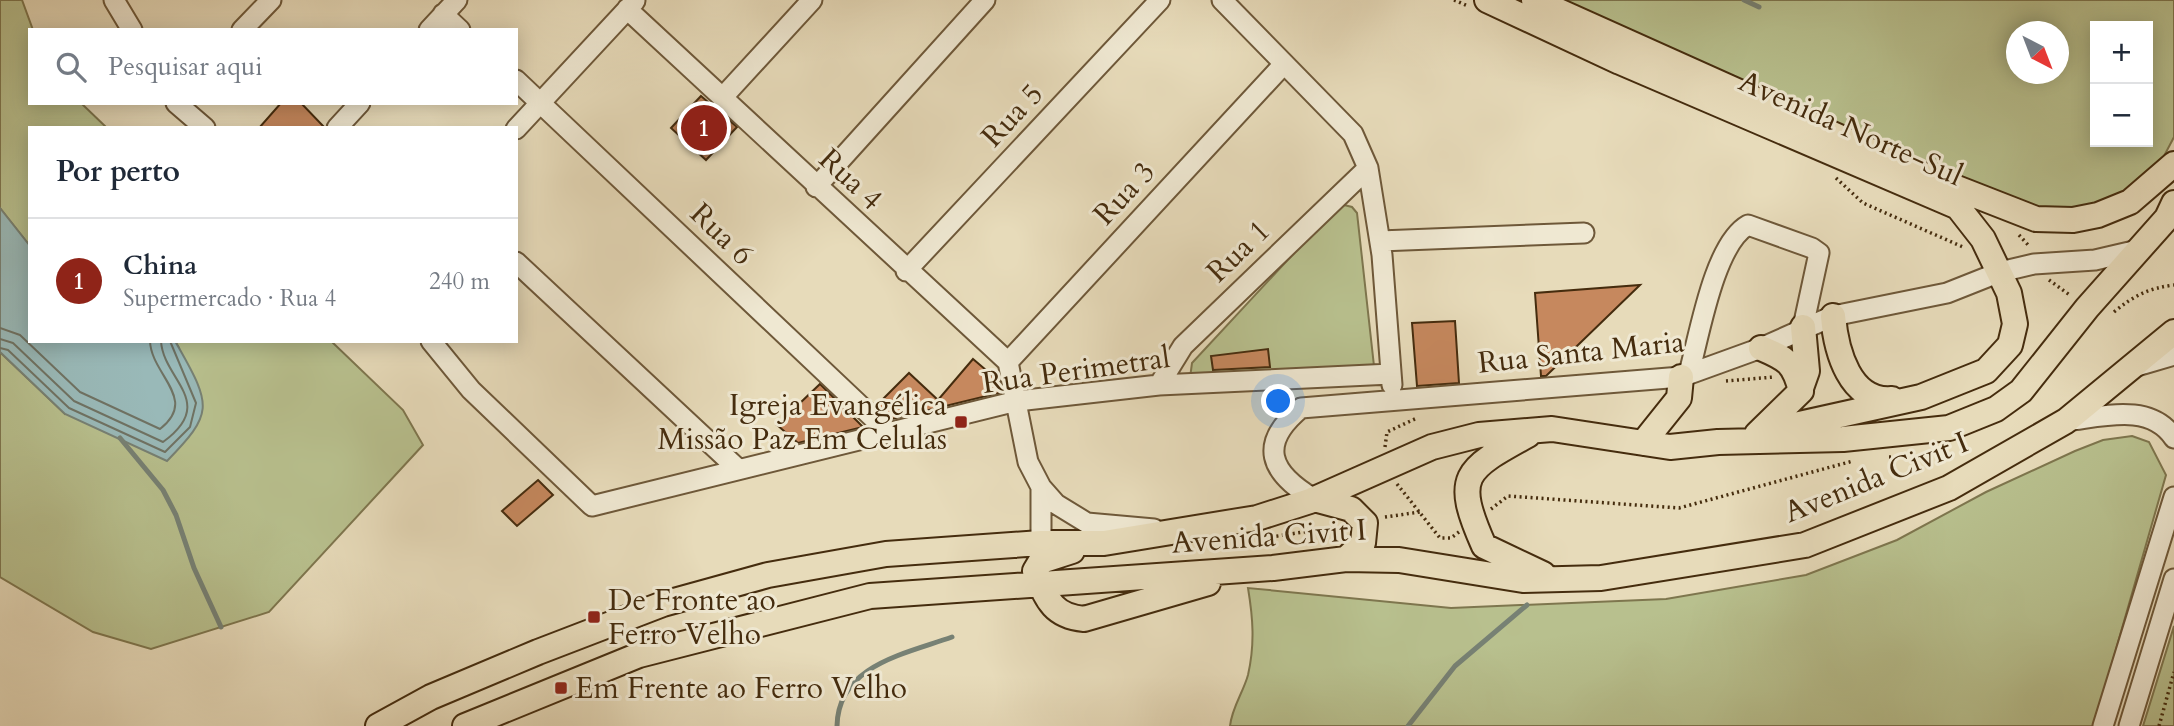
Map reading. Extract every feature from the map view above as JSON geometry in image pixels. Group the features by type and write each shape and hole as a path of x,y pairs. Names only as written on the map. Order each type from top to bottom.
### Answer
{"main road":[{"name":"Avenida Norte-Sul","path":"1486,0 1620,62 1958,207 1983,239 2009,293 2015,324 2010,345 1986,371 1921,397 1718,442"},
{"name":"Avenida Norte-Sul","path":"1534,0 1926,176 2036,219 2073,220 2098,215 2130,202 2174,164"},
{"path":"1718,442 1896,435 1949,428 1978,418 2021,391 2167,218 2174,203"},
{"path":"1833,316 1835,339 1863,394 1883,400 1921,397"},
{"path":"1756,434 1801,391 1807,371 1803,327"},
{"name":"Avenida Civit I","path":"465,726 639,656 870,596 1273,568 1346,559 1399,560 1523,580 1601,578 1805,545 1949,488 2066,421 2174,332"},
{"path":"1761,348 1782,357 1795,369 1801,391"},
{"path":"1643,443 1679,398 1685,375"},
{"name":"Avenida Civit I","path":"378,726 431,697 538,652 663,604 768,575 886,554 1041,543 1104,543 1257,518 1314,499 1432,447 1479,435 1552,429 1670,447 1718,442"},
{"path":"1536,430 1487,458 1467,481 1467,507 1484,546 1553,579"},
{"path":"1314,499 1351,509 1365,523 1363,543 1346,559"},
{"path":"1104,543 1041,561 1035,571 1057,610 1068,617 1084,619 1204,584 1273,568"}],"street":[{"path":"114,0 131,28"},
{"path":"244,28 271,0"},
{"path":"722,99 812,0"},
{"path":"816,187 985,0"},
{"name":"Rua 5","path":"906,271 1160,0"},
{"path":"1222,0 1353,134 1368,167 1380,241 1394,400"},
{"path":"518,126 631,4"},
{"name":"Rua 4","path":"631,4 722,99 1008,362"},
{"path":"431,28 450,7 459,28"},
{"name":"Rua 3","path":"1008,362 1283,65"},
{"name":"Rua 6","path":"518,82 887,431"},
{"path":"178,105 203,126"},
{"path":"339,126 358,105"},
{"name":"Rua 1","path":"1158,385 1182,346 1368,167"},
{"path":"1685,375 1719,265 1739,230 1748,225 1819,253 1803,327"},
{"path":"1380,241 1584,233"},
{"name":"Rua Santa Maria","path":"1314,499 1295,488 1280,470 1272,449 1281,425 1301,408 1685,375 1761,348 1803,327 1833,316 1947,293 2000,272 2034,264 2077,262 2138,250"},
{"path":"518,264 738,469"},
{"name":"Rua Perimetral","path":"433,343 471,390 592,506 887,431 962,417 1017,401 1158,385 1391,374"},
{"path":"2126,370 2174,355"},
{"path":"1008,362 1028,462 1041,487 1065,511 1087,523 1182,532"},
{"path":"2066,421 2140,414 2158,422 2174,438"},
{"path":"1041,487 1041,543"},
{"path":"2104,726 2174,497"},
{"path":"2129,726 2174,579"}],"path":[{"path":"2105,319 2130,298 2153,288 2174,285"},
{"path":"1265,538 1365,523 1393,514 1420,512"},
{"path":"2158,726 2174,672"}],"green space":[{"path":"0,0 22,0 32,28 28,28 28,105 83,105 105,126 28,126 28,243 0,208"},
{"path":"1554,0 2174,0 2174,137 2163,158 2143,180 2085,214 2024,212"},
{"path":"1344,205 1352,207 1357,213 1374,366 1190,378 1192,363 1335,209"},
{"path":"176,343 333,343 403,410 423,445 269,612 151,649 93,632 0,577 0,352 65,414 179,348"},
{"path":"2132,436 2149,442 2166,475 2094,726 1230,726 1248,675 1252,653 1248,588 1451,608 1666,599 1806,575 1897,540 1986,492 2075,451 2103,440"},
{"path":"2174,626 2174,726 2143,726"}],"water":[{"path":"0,208 28,243 28,343 176,343 198,384 203,409 200,420 167,461 65,414 0,352"}],"building":[{"path":"701,96 737,127 706,160 671,128"},
{"path":"279,105 303,105 323,126 261,126"},
{"path":"1640,285 1546,376 1541,376 1535,293"},
{"path":"1455,321 1459,383 1417,386 1412,323"},
{"path":"1268,349 1270,367 1213,370 1211,356"},
{"path":"973,359 1000,382 999,393 892,419 877,405 909,373 938,400"},
{"path":"820,384 863,427 798,443 777,425"},
{"path":"538,480 553,495 517,526 502,511"}],"waterway":[{"path":"1744,0 1759,7"},
{"path":"120,438 163,490 176,515 194,568 221,627"},
{"path":"1408,726 1455,666 1527,605"},
{"path":"837,726 840,705 861,676 895,657 952,637"}],"place":[{"name":"China","path":"704,128"},
{"name":"Igreja Evangélica Missão Paz Em Celulas","path":"961,422"},
{"name":"De Fronte ao Ferro Velho","path":"594,617"},
{"name":"Em Frente ao Ferro Velho","path":"561,688"}]}
